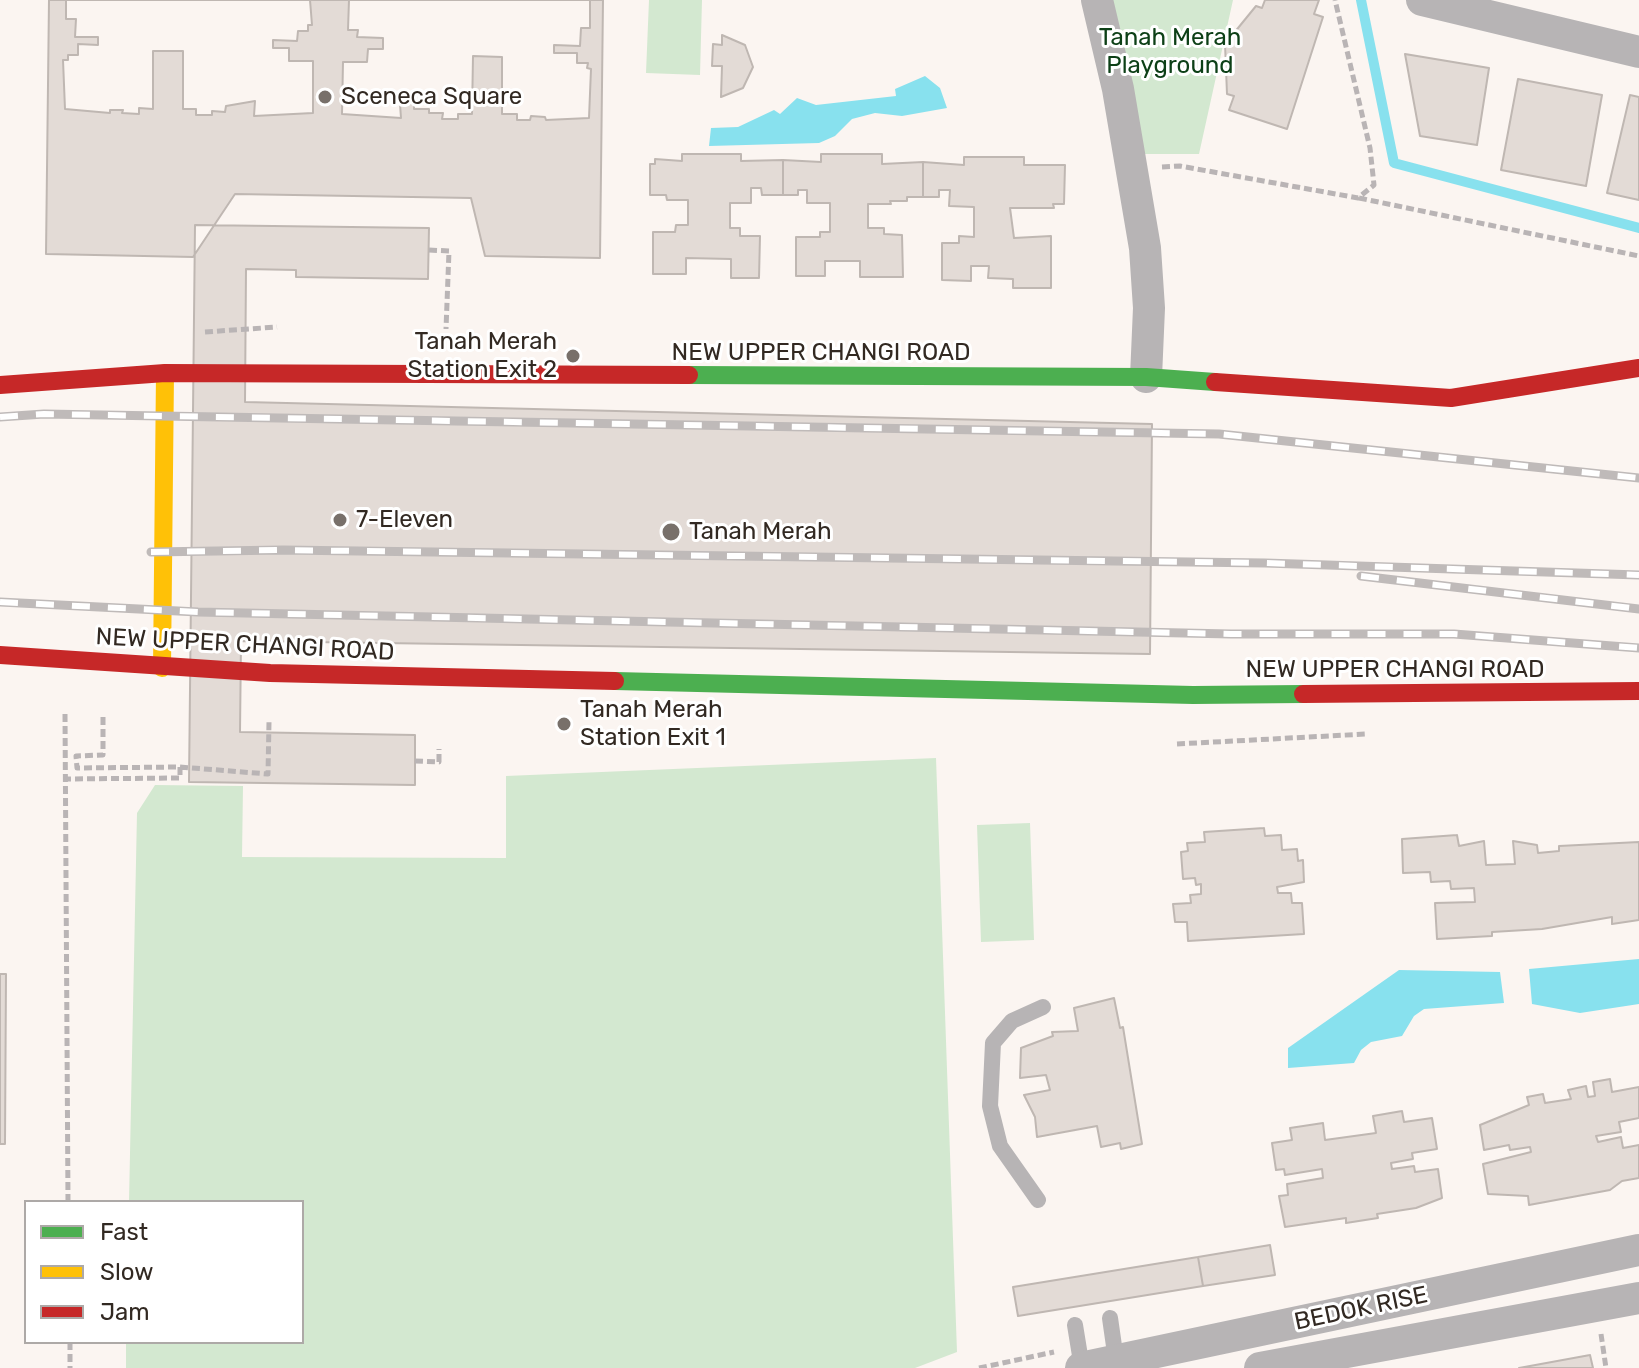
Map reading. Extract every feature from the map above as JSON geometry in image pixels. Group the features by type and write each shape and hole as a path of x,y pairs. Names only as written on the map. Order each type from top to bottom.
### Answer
{"main road":[{"name":"NEW UPPER CHANGI ROAD","path":"0,385 165,373 1146,377 1451,398 1639,368"},
{"path":"162,668 165,373"},
{"name":"NEW UPPER CHANGI ROAD","path":"0,655 162,668 1193,695 1639,691"}],"street":[{"path":"1097,0 1136,190 1149,308 1146,377"},
{"path":"1422,0 1639,52"},
{"name":"BEDOK RISE","path":"1081,1363 1116,1360 1639,1250"},
{"name":"BEDOK RISE","path":"1260,1368 1639,1298"}],"lane":[{"path":"1038,1200 1000,1146 990,1106 993,1043 1012,1021 1043,1007"},
{"path":"1110,1318 1116,1360"},
{"path":"1075,1325 1081,1363"}],"path":[{"path":"1335,0 1373,173 1374,185 1358,198"},
{"path":"1136,190 1160,167 1180,166 1358,198 1639,256"},
{"path":"429,250 449,251 446,329"},
{"path":"65,714 68,1200"},
{"path":"103,715 103,755 76,756 77,768 180,767 268,774 269,722"},
{"path":"1177,744 1367,734"},
{"path":"415,761 439,762 439,749"},
{"path":"63,779 180,778 180,767"},
{"path":"70,1344 70,1368"},
{"path":"979,1368 1081,1363"}],"green space":[{"path":"649,0 702,0 700,75 646,73"},
{"name":"Tanah Merah Playground","path":"1109,0 1233,0 1199,154 1140,154"},
{"path":"936,758 957,1352 915,1368 126,1368 126,1344 304,1344 304,1200 129,1200 137,813 155,785 243,786 242,857 506,858 506,776"},
{"path":"1030,823 1034,940 981,942 977,825"}],"water":[{"path":"925,76 940,88 947,108 902,116 875,113 852,119 835,136 819,143 709,146 711,128 738,127 774,110 780,114 797,98 816,105 896,96 895,89"},
{"path":"1639,959 1639,1004 1580,1013 1532,1004 1529,969"},
{"path":"1399,970 1500,972 1504,1003 1424,1009 1414,1016 1402,1036 1371,1042 1361,1050 1354,1063 1288,1068 1288,1048"}],"building":[{"name":"Sceneca Square","path":"49,0 603,0 600,258 485,256 471,198 235,194 193,257 46,254"},
{"path":"66,0 310,0 312,25 308,25 308,31 298,31 297,41 273,40 273,48 289,48 289,61 313,61 313,113 254,116 255,101 226,106 225,112 212,111 212,115 196,115 196,109 183,109 183,51 153,51 153,109 139,108 139,114 122,113 123,110 110,110 110,113 65,109 63,60 68,60 68,55 78,55 78,44 98,45 98,37 75,37 76,19 66,19"},
{"path":"349,0 590,0 590,28 581,28 580,46 554,45 554,53 577,53 577,63 588,63 587,68 591,69 589,118 546,120 545,117 531,116 530,120 517,120 517,114 502,114 502,57 473,56 472,114 458,114 458,119 442,119 443,113 414,109 414,104 400,104 401,118 342,114 343,62 367,62 368,49 383,49 383,38 357,37 358,30 348,30"},
{"path":"1265,0 1319,0 1314,14 1323,17 1287,129 1229,110 1234,96 1227,94 1225,44 1256,6 1262,8"},
{"path":"722,35 745,45 753,67 743,88 721,97 722,66 712,66 713,44 722,45"},
{"path":"1405,54 1489,68 1477,145 1420,136"},
{"path":"1518,79 1602,95 1586,186 1501,170"},
{"path":"1630,95 1639,97 1639,200 1607,193"},
{"path":"682,154 741,154 741,161 783,160 783,195 762,195 761,188 751,188 751,203 730,203 730,228 740,228 740,236 760,236 759,278 731,278 731,259 686,258 686,274 653,274 653,232 675,232 676,225 688,225 688,200 667,200 666,195 650,195 650,164 655,164 655,159 682,161"},
{"path":"821,154 882,154 882,164 923,162 923,197 907,197 907,201 890,201 891,204 868,204 868,228 884,228 884,234 902,235 903,277 860,277 860,261 825,261 825,276 796,276 796,237 820,237 820,232 830,232 830,203 807,203 807,190 798,190 798,195 783,195 783,160 821,162"},
{"path":"964,157 1024,157 1024,165 1065,165 1064,204 1053,204 1054,208 1010,208 1014,238 1051,236 1051,288 1013,288 1013,279 988,278 989,266 971,266 971,281 942,280 942,243 959,243 959,236 974,237 974,207 949,206 950,190 939,190 939,197 923,197 923,162 964,165"},
{"name":"Tanah Merah","path":"195,225 429,228 428,279 296,277 296,270 246,269 245,402 1152,424 1150,654 241,641 240,732 415,735 415,785 189,782"},
{"path":"1264,828 1265,836 1281,835 1282,850 1297,849 1298,861 1303,860 1304,882 1277,887 1278,893 1291,893 1292,903 1302,903 1304,934 1188,941 1187,922 1175,922 1173,904 1191,903 1190,895 1201,894 1201,884 1196,885 1195,878 1183,879 1181,852 1188,851 1187,843 1205,842 1204,832"},
{"path":"1457,835 1459,846 1484,841 1486,865 1515,864 1513,841 1537,845 1538,853 1559,851 1559,846 1639,842 1639,920 1612,924 1612,917 1542,929 1492,932 1492,936 1437,939 1435,903 1475,902 1474,888 1451,889 1450,881 1431,882 1430,872 1403,873 1402,839"},
{"path":"0,974 6,974 5,1144 0,1144"},
{"path":"1114,998 1120,1028 1123,1027 1142,1144 1121,1149 1120,1143 1101,1147 1097,1126 1037,1137 1035,1117 1024,1095 1050,1090 1046,1075 1020,1078 1021,1048 1053,1036 1052,1032 1078,1031 1074,1008"},
{"path":"1610,1079 1612,1092 1639,1087 1639,1118 1619,1122 1621,1132 1596,1136 1598,1142 1621,1137 1623,1148 1639,1145 1639,1178 1622,1181 1610,1190 1529,1205 1528,1196 1488,1194 1483,1164 1531,1152 1530,1147 1510,1150 1509,1145 1484,1150 1480,1125 1529,1105 1527,1097 1543,1094 1545,1103 1571,1099 1568,1090 1586,1086 1588,1097 1595,1096 1593,1082"},
{"path":"1402,1111 1404,1122 1432,1118 1437,1149 1412,1153 1413,1159 1391,1163 1392,1169 1414,1166 1415,1172 1438,1169 1442,1198 1416,1208 1377,1214 1378,1218 1346,1223 1346,1218 1285,1227 1279,1196 1288,1195 1287,1184 1323,1178 1322,1169 1285,1175 1284,1169 1276,1170 1272,1143 1292,1140 1290,1128 1323,1123 1325,1140 1376,1133 1373,1116"},
{"path":"1270,1245 1275,1275 1203,1286 1198,1257"},
{"path":"1198,1257 1203,1286 1018,1316 1013,1287"},
{"path":"1590,1355 1593,1368 1519,1368"}],"waterway":[{"path":"1361,0 1394,163 1639,228"}],"railway":[{"path":"0,417 44,414 1219,434 1639,478"},
{"path":"151,552 283,550 1265,563 1639,575"},
{"path":"1361,576 1639,609"},
{"path":"0,602 198,612 1231,634 1454,634 1639,648"}],"traffic: fast":[{"path":"689,375 1146,377 1215,382"},
{"path":"615,681 1193,695 1303,694"}],"traffic: slow":[{"path":"162,668 165,373"}],"traffic: jam":[{"path":"1215,382 1451,398 1639,368"},
{"path":"0,385 165,373 689,375"},
{"path":"0,655 270,673 615,681"},
{"path":"1303,694 1639,691"}],"place":[{"name":"Sceneca Square","path":"325,97"},
{"name":"Tanah Merah Station Exit 2","path":"573,356"},
{"name":"7-Eleven","path":"340,520"},
{"name":"Tanah Merah","path":"671,532"},
{"name":"Tanah Merah Station Exit 1","path":"564,724"}]}
